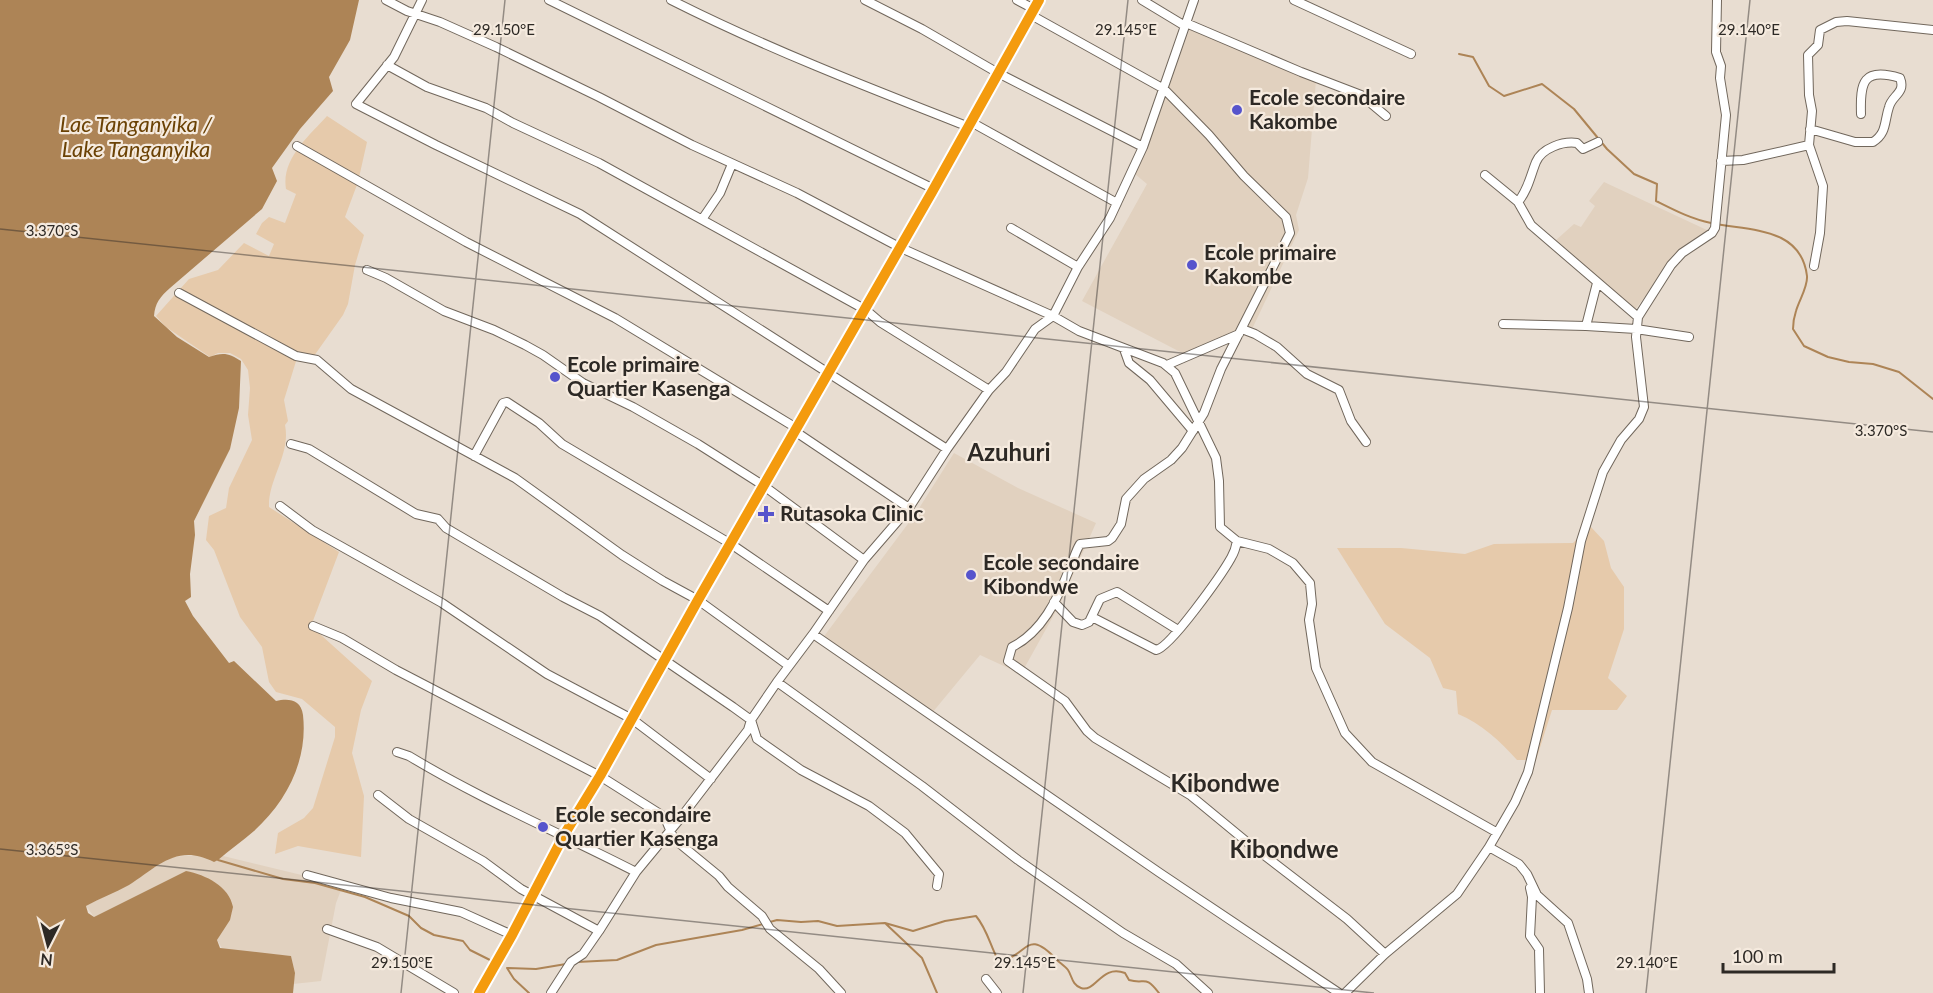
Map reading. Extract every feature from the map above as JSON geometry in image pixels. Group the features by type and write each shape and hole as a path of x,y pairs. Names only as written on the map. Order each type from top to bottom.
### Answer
{"highway":[{"path":"478,993 512,935 564,835 866,310 1035,8"}],"street":[{"path":"386,0 496,47 732,164 797,193 901,248 1053,316 1079,331 1167,365 1174,373 1216,458 1220,527 1238,540 1269,549 1293,562 1310,583 1312,604 1309,620 1316,668 1345,733 1372,762 1496,832"},
{"path":"422,0 399,49 356,104 580,214 947,449"},
{"path":"549,0 934,189"},
{"path":"670,0 815,65 970,124 1117,203"},
{"path":"865,0 922,29 998,73 1143,147"},
{"path":"1017,0 1035,8 1164,89 1209,135 1244,176 1286,217 1290,233 1212,386 1199,423 1171,460 1144,479 1126,499 1121,524 1112,538 1108,541 1080,544 1054,602 1040,626 1029,637 1011,647 1008,661 1065,701 1087,731 1095,738 1190,795 1347,919 1385,954"},
{"path":"1142,0 1186,24 1361,95 1386,116"},
{"path":"551,993 571,962 583,954 636,872 748,730 751,720 777,682 864,560 909,508 989,390 1006,372 1039,324 1050,320 1053,316 1078,267 1117,203 1143,147 1194,0"},
{"path":"1294,0 1411,54"},
{"path":"1345,993 1385,954 1457,894 1489,847 1515,802 1528,772 1568,608 1581,541 1603,472 1621,440 1639,419 1644,407 1636,329 1638,317 1671,265 1712,232 1715,224 1726,114 1720,78 1721,66 1716,52 1717,0"},
{"path":"1814,266 1820,233 1823,186 1809,145 1812,111 1809,95 1808,55 1818,47 1818,36 1822,28 1836,22 1847,21 1933,30"},
{"path":"387,65 427,87 486,108 513,123 581,153 703,218 866,310 880,322 989,390"},
{"path":"1810,129 1855,142 1873,142 1883,133 1888,108 1901,89 1900,78 1879,74 1871,75 1863,81 1861,114"},
{"path":"1518,202 1527,189 1536,161 1547,150 1563,142 1577,143 1583,150 1598,142"},
{"path":"1721,161 1743,160 1809,145"},
{"path":"297,146 466,242 615,318 797,430 909,508"},
{"path":"703,218 720,193 732,164"},
{"path":"1485,175 1518,202 1531,225 1638,317"},
{"path":"1011,228 1078,267"},
{"path":"367,270 386,278 444,311 494,330 534,350 583,383 633,407 689,439 764,486 864,560"},
{"path":"1586,326 1597,283"},
{"path":"179,293 296,356 317,360 351,389 515,478 622,555 698,600 789,666"},
{"path":"1503,324 1636,329 1689,337"},
{"path":"1167,365 1240,331 1255,334 1277,347 1307,374 1340,390 1351,421 1366,442"},
{"path":"1124,349 1130,363 1150,380 1193,431"},
{"path":"474,456 503,403 507,402 539,423 562,444 730,544 829,611"},
{"path":"291,444 309,449 416,514 438,519 446,528 563,597 600,616 666,660 751,720 757,739 801,770 869,806 905,833 939,874 937,886"},
{"path":"279,506 312,530 442,603 547,674 632,719 711,779"},
{"path":"1092,617 1156,650 1162,648 1230,560 1238,540"},
{"path":"1054,602 1077,625 1085,625 1092,617 1100,599 1117,592 1178,630"},
{"path":"312,626 342,638 396,670 600,776 666,818 674,839 720,876 728,887 762,916 770,929 819,969 842,993"},
{"path":"813,634 1339,993"},
{"path":"777,682 922,786 1018,860 1123,933 1176,964 1208,993"},
{"path":"397,752 409,756 495,804 564,835 636,872"},
{"path":"378,795 409,819 471,853 521,889 599,931"},
{"path":"1489,847 1519,864 1527,874 1537,895 1568,923 1587,979 1589,993"},
{"path":"1527,874 1532,897 1530,936 1539,949 1540,993"},
{"path":"307,875 391,898 461,912 512,935"},
{"path":"327,929 377,947 454,993"},
{"path":"986,979 997,993"}],"shaded area":[{"path":"1191,26 1316,80 1308,178 1296,215 1299,230 1253,327 1188,356 1082,301 1147,184 1135,174 1153,132"},
{"path":"327,116 367,142 358,182 345,217 364,235 355,265 348,304 343,315 309,363 297,358 284,400 288,421 285,425 285,446 272,486 269,507 339,552 311,626 372,681 361,710 352,753 364,796 361,857 298,846 275,854 278,833 304,818 313,808 335,737 335,727 302,699 276,692 269,682 262,647 240,617 214,550 206,540 209,516 226,508 229,488 252,440 248,415 250,388 248,370 241,359 230,353 218,353 210,357 166,327 156,316 189,279 218,270 244,243 269,256 274,244 256,234 262,223 269,217 285,223 296,194 286,189 288,168 298,149"},
{"path":"1604,182 1709,231 1678,253 1634,311 1555,241 1574,224 1581,227 1595,206 1589,201"},
{"name":"Ecole secondaire Kibondwe","path":"954,453 1018,488 1096,523 1060,604 1021,674 980,655 932,713 822,639 916,513"},
{"path":"1590,526 1604,541 1611,568 1624,587 1624,629 1608,678 1627,696 1617,710 1552,710 1536,760 1517,760 1490,734 1458,714 1456,691 1443,688 1430,658 1385,624 1337,548 1401,548 1465,554 1494,544 1573,543"},
{"path":"215,854 343,885 336,903 321,981 293,984 295,973 291,956 223,950 217,940 232,912 186,871 94,917 86,906 137,879 170,857"}],"water":[{"name":"Lac Tanganyika / Lake Tanganyika","path":"0,0 359,0 350,40 329,77 333,91 300,129 272,168 277,181 262,209 166,291 157,304 154,316 177,337 209,357 226,354 241,361 239,408 230,449 194,521 195,535 190,574 191,597 185,601 193,616 229,663 234,661 276,701 289,700 300,706 304,732 298,764 285,793 266,819 218,860 214,862 190,855 169,859 129,885 86,906 88,913 94,917 186,871 201,875 222,887 233,907 230,920 217,940 220,948 291,956 295,973 293,993 0,993"}],"waterway":[{"path":"1459,54 1473,57 1489,86 1504,96 1542,84 1574,109 1607,149 1634,174 1657,184 1656,201 1696,219 1756,230 1784,239 1795,248 1803,260 1807,276 1793,327 1804,346 1828,357 1873,364 1899,372 1933,399"},
{"path":"218,860 283,879 315,883 365,897 409,916 421,928 434,935 463,941 470,950 490,960"},
{"path":"577,962 617,960 656,945 742,930 777,920 818,921 837,926 885,923 913,931 945,921 976,916 998,960 1016,955 1032,944 1038,945 1065,967 1078,987 1091,986 1104,975 1117,971 1125,973 1129,980 1147,982 1159,993"},
{"path":"886,924 922,958 937,993"},
{"path":"507,968 536,969 566,964"},
{"path":"507,968 514,979 529,993"}],"place":[{"name":"Ecole secondaire Kakombe","path":"1237,110"},
{"name":"Ecole primaire Kakombe","path":"1192,265"},
{"name":"Ecole primaire Quartier Kasenga","path":"555,377"},
{"name":"Rutasoka Clinic","path":"766,514"},
{"name":"Ecole secondaire Kibondwe","path":"971,575"},
{"name":"Ecole secondaire Quartier Kasenga","path":"543,827"}],"district":[{"name":"Azuhuri","path":"1009,453"},
{"name":"Kibondwe","path":"1225,784"},
{"name":"Kibondwe","path":"1284,850"}]}
